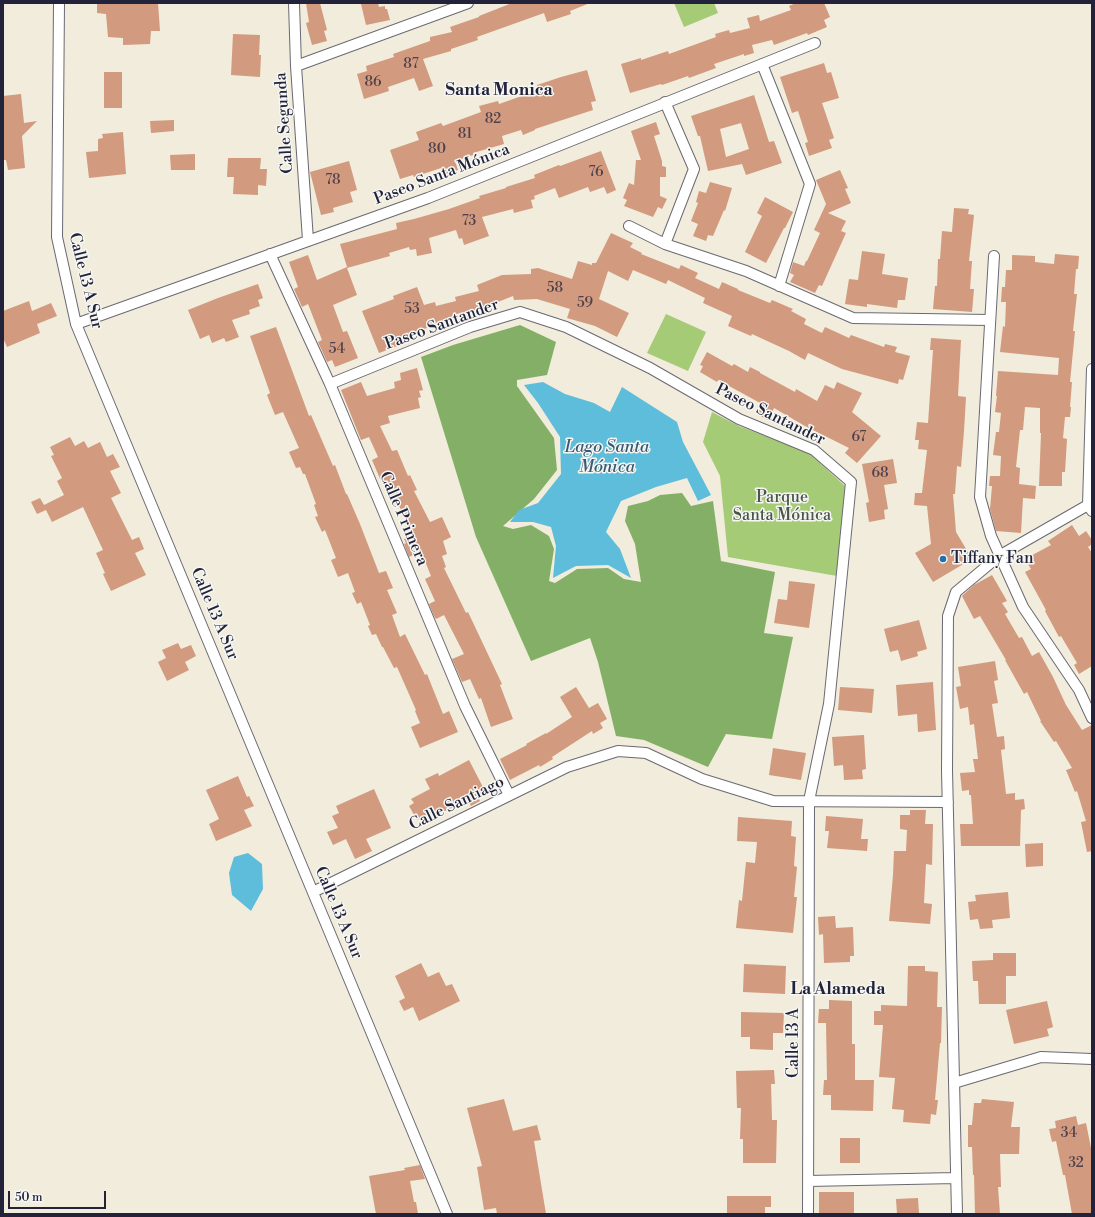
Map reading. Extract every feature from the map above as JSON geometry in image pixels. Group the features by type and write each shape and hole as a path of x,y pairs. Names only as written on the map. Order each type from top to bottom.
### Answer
{"street":[{"name":"Calle 13 A Sur","path":"59,3 57,237 76,324 447,1214"},
{"name":"Calle Segunda","path":"294,3 296,66 308,240"},
{"path":"296,66 468,3"},
{"name":"Paseo Santa Mónica","path":"76,324 428,198 815,43"},
{"path":"762,64 810,184 779,286"},
{"path":"665,102 694,168 666,244"},
{"path":"629,226 666,244 746,272 853,318 990,320"},
{"name":"Calle Primera","path":"270,254 330,384 466,706 509,795"},
{"path":"994,256 980,497 990,536 1023,607 1078,690 1092,718"},
{"name":"Paseo Santander","path":"330,384 470,327 520,312 566,327 650,368 739,419 814,450 851,482 829,704 809,801"},
{"path":"957,1214 948,802 948,616 956,592 1000,556 1090,508 1092,369"},
{"name":"Calle Santiago","path":"313,892 567,767 618,751 646,753 702,779 773,800 809,801"},
{"path":"809,801 948,802"},
{"name":"Calle 13 A","path":"808,1214 809,801"},
{"path":"954,1083 1041,1057 1092,1059"},
{"path":"808,1181 956,1178"}],"green space":[{"path":"674,3 714,3 718,13 684,27"},
{"path":"666,314 706,332 688,371 647,353"},
{"path":"520,325 556,342 547,375 517,380 517,386 554,438 557,470 534,499 503,526 513,529 531,525 549,536 554,549 549,581 555,583 577,569 608,568 624,579 641,582 635,544 625,521 628,506 648,501 660,495 682,493 691,506 713,501 721,561 775,572 764,633 793,637 772,739 726,734 708,767 644,740 616,736 598,662 590,638 531,661 476,537 421,357 453,345"},
{"name":"Parque Santa Mónica","path":"712,412 739,426 809,453 845,486 837,576 728,557 720,476 703,442"}],"water":[{"name":"Lago Santa Mónica","path":"543,382 565,394 594,403 610,412 622,387 677,422 683,442 711,495 698,501 687,478 656,487 621,501 606,532 620,549 631,578 608,565 576,566 553,578 556,546 551,527 533,522 510,522 519,510 538,503 561,474 560,437 538,403 524,385"},
{"path":"248,853 262,864 263,889 251,911 232,895 229,873 234,857"}],"building":[{"path":"97,3 158,3 160,31 151,31 150,44 123,45 123,38 108,37 106,14 97,13"},
{"path":"306,3 320,3 327,30 324,31 327,41 312,45 306,23 309,22"},
{"path":"378,3 379,7 385,6 390,20 366,25 361,4"},
{"path":"512,3 590,3 570,11 571,14 547,22 544,13 477,37 478,40 451,49 451,51 423,59 433,86 419,91 414,78 388,87 389,91 364,99 357,74 367,71 366,66 394,57 393,54 430,41 430,37 452,32 450,27"},
{"path":"796,3 824,3 830,17 824,20 827,27 808,35 807,33 774,45 772,40 752,45 754,53 744,56 744,54 714,64 716,68 689,78 688,76 662,85 661,84 630,93 621,64 641,58 641,60 668,51 669,54 716,37 715,34 729,30 730,33 750,28 747,18 759,15 760,21 791,10 789,6"},
{"path":"233,34 260,35 260,77 231,75"},
{"path":"824,63 827,73 831,72 839,98 822,103 834,138 829,140 832,148 809,156 805,143 808,142 798,111 792,113 780,77"},
{"path":"587,70 596,101 591,102 593,110 535,129 523,135 521,130 502,136 504,144 473,153 473,155 455,161 458,170 444,175 441,168 414,177 413,175 400,179 390,150 419,140 416,132 441,123 443,126 481,112 479,106 498,101 499,104 539,90 537,85"},
{"path":"104,72 122,72 122,108 104,108"},
{"path":"21,94 24,123 37,121 22,136 25,168 8,170 6,160 3,160 3,96"},
{"path":"754,95 769,142 774,141 782,163 746,175 742,164 708,171 700,136 698,136 691,116","holes":["741,123 749,149 726,157 720,129"]},
{"path":"174,120 174,131 151,133 150,121"},
{"path":"656,122 660,134 654,136 662,161 662,166 666,167 666,177 660,177 660,196 667,199 662,209 658,207 653,217 624,206 627,200 623,198 629,183 634,185 636,160 641,160 631,131"},
{"path":"123,132 126,174 89,178 86,152 98,151 98,139 103,138 102,134"},
{"path":"601,151 616,190 607,194 604,187 590,192 588,187 559,198 555,188 534,196 535,199 531,200 533,208 514,213 513,209 482,217 489,236 464,245 462,238 459,239 456,230 429,238 432,253 417,256 416,249 410,250 409,247 389,253 390,256 347,268 357,295 333,305 343,332 347,331 358,358 335,367 332,360 327,362 318,342 322,340 308,304 302,307 294,289 298,287 289,262 308,255 317,280 347,267 340,244 397,229 396,223 449,209 480,198 479,196 535,178 534,175 559,165 560,166"},
{"path":"195,154 195,170 171,170 170,155"},
{"path":"228,158 261,158 260,169 267,169 266,186 258,185 258,195 233,194 234,177 227,177"},
{"path":"349,161 357,190 350,192 353,202 333,208 334,212 321,215 310,172"},
{"path":"840,170 848,188 845,189 851,203 828,213 846,221 841,231 846,233 822,286 819,285 815,293 790,282 794,275 790,273 793,262 804,266 820,233 814,230 826,204 816,180"},
{"path":"710,182 732,188 725,211 724,210 713,236 708,235 706,241 693,236 698,224 691,221 698,203 696,202 699,191 706,193"},
{"path":"765,197 793,212 766,263 745,252 762,216 757,213"},
{"path":"954,208 969,209 968,214 974,215 969,261 972,261 970,289 974,289 972,312 933,309 935,286 937,286 938,259 940,259 942,231 952,232"},
{"path":"611,233 633,243 630,247 642,253 641,254 679,269 681,265 698,273 695,278 719,289 722,282 770,303 772,300 793,309 791,311 806,319 804,324 822,333 825,327 849,338 851,335 884,347 885,344 897,347 895,352 910,356 903,380 899,379 898,384 842,369 808,353 805,360 752,334 751,336 728,326 732,316 703,303 705,298 668,280 666,284 633,270 628,281 608,271 599,299 629,313 617,337 595,326 567,318 570,309 537,299 514,300 513,296 480,309 452,315 453,319 426,326 427,328 400,338 403,344 379,353 362,311 394,299 393,296 417,287 424,305 435,302 436,306 456,301 455,297 479,291 477,285 502,275 531,274 531,269 538,268 572,279 578,261 592,265 592,263 596,263"},
{"path":"862,251 885,254 882,274 908,278 905,300 898,300 897,308 867,304 867,307 845,304 849,279 858,280"},
{"path":"1055,254 1079,256 1078,269 1076,269 1074,294 1077,294 1070,382 1072,382 1071,407 1070,417 1065,417 1063,438 1067,439 1065,472 1062,472 1062,486 1039,486 1041,433 1040,408 1025,407 1023,430 1020,430 1016,467 1020,468 1019,484 1036,486 1035,499 1023,498 1021,533 996,531 990,509 992,486 989,486 990,476 1000,476 1001,456 993,455 996,432 999,432 1001,413 995,412 998,371 1058,375 1059,358 1000,352 1003,326 1005,327 1006,302 1001,302 1002,287 1005,287 1006,270 1012,270 1012,255 1035,256 1035,262 1054,264"},
{"path":"258,284 263,298 258,300 260,306 249,310 250,314 232,320 239,337 226,342 224,338 212,343 209,335 200,339 188,310"},
{"path":"29,301 32,311 51,303 57,316 37,324 40,333 7,347 3,338 3,311"},
{"path":"276,327 309,416 311,415 333,466 335,465 379,573 386,571 393,588 387,590 397,613 392,615 400,637 405,634 425,675 427,674 443,714 449,711 458,732 420,748 411,727 420,723 415,711 416,710 397,667 394,668 376,634 372,635 368,626 370,625 361,602 357,604 352,593 355,592 348,573 338,577 331,560 336,558 325,530 322,532 315,517 318,516 314,505 316,504 305,474 303,474 300,467 296,468 289,452 299,448 283,412 275,415 267,395 270,393 250,336"},
{"path":"931,338 961,340 958,396 966,397 961,467 957,466 955,494 953,494 956,532 972,559 933,582 915,553 931,544 927,506 914,505 915,493 922,493 927,450 918,449 919,440 915,440 917,422 928,423 933,350 930,350"},
{"path":"707,352 732,366 734,364 748,372 750,367 795,392 796,389 817,401 825,385 834,389 837,382 862,393 852,412 881,436 857,463 845,453 849,448 805,426 774,408 768,420 757,414 762,404 700,372 703,366 700,365"},
{"path":"417,368 423,390 419,391 421,397 418,398 420,408 388,416 390,423 380,426 392,451 397,450 408,476 410,475 417,490 414,491 430,522 442,517 451,537 443,541 447,554 442,556 446,567 444,568 466,613 468,612 502,684 500,685 513,719 491,727 481,698 479,699 470,679 462,682 452,659 464,654 444,615 436,619 434,616 429,604 435,601 425,579 431,576 421,551 409,557 404,544 406,543 404,539 410,536 408,533 412,531 399,506 395,508 381,481 372,460 378,457 369,437 361,440 341,390 361,382 367,396 395,388 394,382 401,380 400,373"},
{"path":"70,437 75,446 84,441 88,448 100,442 107,457 113,454 120,467 110,471 121,493 111,498 132,540 139,537 144,549 135,553 146,575 111,591 96,553 103,550 83,507 52,522 46,510 37,514 31,502 40,498 44,505 64,495 57,481 62,478 51,456 54,455 50,447"},
{"path":"893,459 897,483 884,485 888,509 884,510 885,519 869,522 866,503 869,502 862,464"},
{"path":"1072,525 1079,536 1086,531 1092,540 1092,544 1088,547 1092,553 1092,666 1079,674 1074,665 1077,663 1061,636 1059,637 1025,572 1031,569 1025,559 1051,545 1048,541"},
{"path":"992,575 1007,601 1002,603 1008,612 1005,614 1019,638 1022,637 1032,656 1039,652 1066,705 1082,730 1092,725 1092,851 1087,852 1081,822 1086,821 1077,791 1075,792 1066,770 1072,768 1056,741 1054,742 1040,721 1027,692 1024,694 980,616 974,619 962,596 974,585"},
{"path":"789,581 815,584 809,628 774,623 778,599 787,600"},
{"path":"919,620 927,649 917,652 918,656 901,661 898,650 890,652 884,629"},
{"path":"178,643 181,649 191,645 196,656 185,662 189,670 167,681 158,662 166,658 162,650"},
{"path":"995,661 998,680 994,681 998,703 992,704 997,737 1004,736 1005,749 1001,750 1006,794 1015,793 1015,800 1024,799 1025,809 1021,810 1020,846 961,846 960,824 973,824 971,795 969,795 969,790 962,791 960,773 975,772 973,759 978,759 974,724 970,725 968,707 960,709 956,687 961,686 958,667"},
{"path":"933,682 936,730 918,732 917,714 898,716 896,685"},
{"path":"576,687 589,708 598,703 607,719 600,723 603,728 593,734 592,731 552,757 553,759 540,767 539,765 510,780 500,759 546,734 572,717 560,697"},
{"path":"840,687 874,689 872,713 838,710"},
{"path":"864,735 866,769 862,770 863,779 844,780 843,765 834,766 832,737"},
{"path":"773,748 806,753 801,780 769,775"},
{"path":"469,760 486,793 478,797 480,801 471,806 468,800 441,813 439,809 417,820 409,806 414,803 411,799 430,789 425,779 438,773 439,776"},
{"path":"238,776 247,797 249,796 254,806 244,810 252,826 216,841 209,824 219,819 206,790"},
{"path":"374,789 391,828 366,839 372,851 355,859 346,839 333,845 327,832 338,828 332,816 339,813 336,806"},
{"path":"910,810 926,810 925,824 933,824 932,865 926,864 924,903 932,904 930,924 889,921 894,851 906,851 907,830 900,829 900,815 910,815"},
{"path":"826,816 863,819 861,839 868,839 867,851 827,848 829,831 825,831"},
{"path":"738,817 792,821 791,836 796,837 794,866 797,867 794,897 797,897 793,933 736,928 739,900 742,901 746,862 755,863 757,842 737,841"},
{"path":"1043,843 1043,866 1026,867 1025,844"},
{"path":"1008,892 1010,918 992,920 993,928 980,929 978,919 970,920 968,902 976,901 975,895"},
{"path":"835,916 836,928 853,927 854,956 850,956 850,962 824,963 823,934 819,935 818,917"},
{"path":"993,953 1016,953 1016,976 1006,976 1006,1004 979,1004 978,981 973,981 972,961 993,960"},
{"path":"421,963 428,977 439,972 446,986 452,984 460,1001 419,1021 413,1007 404,1011 399,1001 405,998 395,976"},
{"path":"744,964 786,966 785,994 743,992"},
{"path":"908,966 925,966 925,971 938,972 937,1007 942,1007 941,1043 935,1100 938,1100 936,1115 931,1114 930,1124 903,1122 904,1110 892,1109 895,1078 879,1077 883,1025 874,1025 874,1011 881,1011 881,1005 907,1006"},
{"path":"829,1000 852,1001 852,1044 855,1044 855,1080 874,1080 873,1111 831,1110 831,1095 823,1095 824,1080 827,1080 826,1023 818,1023 819,1009 829,1009"},
{"path":"1047,1001 1053,1027 1047,1029 1049,1036 1014,1044 1006,1010"},
{"path":"741,1012 784,1013 783,1033 773,1033 773,1050 750,1049 750,1037 741,1037"},
{"path":"774,1070 775,1084 771,1084 772,1120 777,1120 776,1163 743,1163 743,1139 740,1139 741,1108 737,1108 736,1071"},
{"path":"504,1099 513,1131 537,1125 541,1140 534,1141 546,1214 497,1214 496,1208 484,1210 477,1167 482,1166 467,1108"},
{"path":"982,1099 1014,1102 1011,1127 1020,1127 1019,1154 1000,1154 1001,1187 998,1187 1000,1214 975,1214 972,1147 968,1147 968,1125 972,1125 974,1103 981,1103"},
{"path":"1076,1116 1078,1125 1086,1123 1092,1153 1092,1214 1072,1214 1065,1175 1063,1175 1056,1141 1052,1142 1049,1129 1056,1128 1055,1121"},
{"path":"840,1138 860,1138 860,1163 840,1163"},
{"path":"420,1165 425,1179 410,1181 418,1214 376,1214 369,1176 405,1170 404,1168"},
{"path":"819,1192 854,1192 854,1214 819,1214"},
{"path":"727,1196 771,1196 771,1207 765,1207 765,1214 727,1214"},
{"path":"918,1198 919,1214 897,1214 896,1199"}],"place":[{"name":"Tiffany Fan","path":"943,559"}],"district":[{"name":"Santa Monica","path":"499,91"},
{"name":"La Alameda","path":"838,990"}]}
